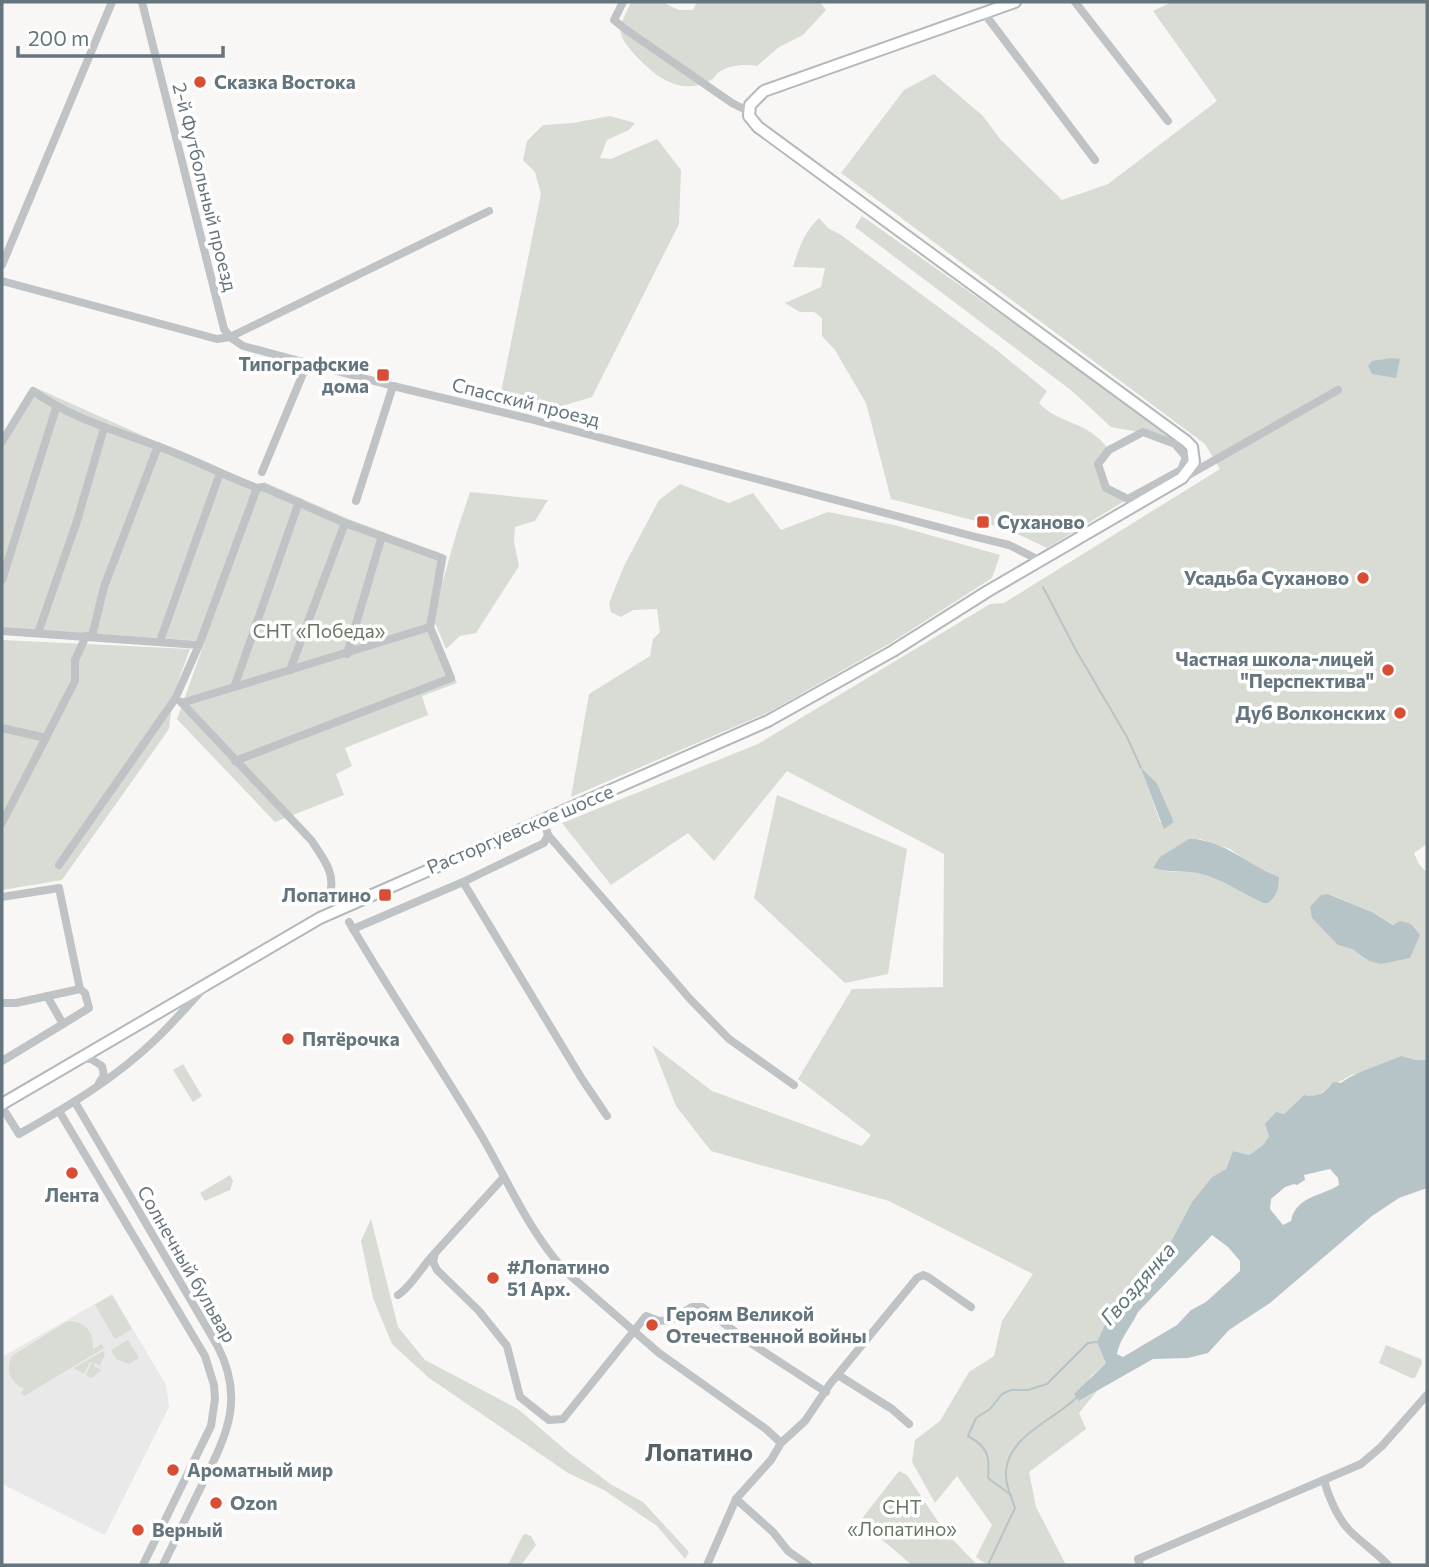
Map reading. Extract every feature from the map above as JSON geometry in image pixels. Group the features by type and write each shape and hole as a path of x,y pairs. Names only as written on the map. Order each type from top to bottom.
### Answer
{"main road":[{"path":"1015,2 764,91 756,97 748,111 751,120 1186,440 1192,447 1194,462 1182,478"},
{"name":"Расторгуевское шоссе","path":"2,1105 212,979 320,918 768,721 894,651 1182,478"}],"street":[{"path":"2,265 112,2"},
{"name":"2-й Футбольный проезд","path":"142,2 224,329 230,337"},
{"path":"623,2 614,20 732,103 748,111"},
{"path":"1075,2 1168,121"},
{"path":"984,13 1094,160"},
{"path":"230,337 489,211"},
{"name":"Спасский проезд","path":"2,281 217,339 230,337 243,346 307,364 585,433 1009,545 1041,561"},
{"path":"262,472 307,364"},
{"path":"356,500 393,386"},
{"path":"1182,478 1338,390"},
{"path":"2,442 33,391 56,408 104,428 158,446 345,523 442,558 430,627 451,678 235,761"},
{"path":"2,580 56,408"},
{"path":"38,633 77,521 104,428"},
{"path":"1143,432 1175,444 1186,457 1181,470 1128,499 1106,488 1098,464 1109,450 1143,432"},
{"path":"2,823 75,681 75,660 89,636 104,587 158,446"},
{"path":"160,641 220,473"},
{"path":"59,865 179,701 260,488"},
{"path":"235,685 299,502"},
{"path":"290,670 345,523"},
{"path":"346,654 382,536"},
{"path":"179,701 346,654 430,627"},
{"path":"2,631 199,645"},
{"path":"179,701 312,841 328,866 333,880 331,888"},
{"path":"2,728 46,738"},
{"path":"543,818 548,835 690,999 729,1038 794,1085"},
{"path":"548,835 544,843 463,882 351,925 374,966 445,1076 515,1200 552,1256 659,1353 766,1429 781,1443"},
{"path":"463,882 607,1116"},
{"path":"2,897 59,888 80,989 85,993 89,1008 2,1060"},
{"path":"2,1105 19,1134 75,1102 155,1040 212,979"},
{"path":"2,1003 16,1003 80,989"},
{"path":"47,996 63,1024"},
{"path":"80,1059 91,1059 102,1066 104,1075 98,1086"},
{"name":"Солнечный бульвар","path":"75,1102 224,1359 232,1401 226,1435 163,1565"},
{"name":"Солнечный бульвар","path":"60,1111 205,1356 212,1377 215,1399 211,1426 143,1565"},
{"path":"86,1156 102,1148"},
{"path":"398,1295 504,1177"},
{"path":"435,1253 433,1262 437,1270 478,1311 507,1346 520,1397 549,1420 563,1419 646,1317 659,1321 671,1320 692,1307 702,1307 826,1392"},
{"path":"707,1565 736,1499 771,1460 781,1443 805,1421 917,1278 923,1275 971,1307"},
{"path":"182,1318 196,1310"},
{"path":"838,1376 892,1409 909,1424"},
{"path":"1140,1565 1138,1559 1370,1458 1427,1395"},
{"path":"1324,1480 1348,1529 1374,1549 1388,1565"},
{"path":"736,1499 774,1532 788,1551 808,1565"},
{"path":"175,1502 190,1510"}],"shaded area":[{"path":"1400,359 1396,378 1372,374 1368,366 1372,361"},
{"path":"1141,768 1157,783 1174,822 1164,829 1161,822"},
{"path":"1189,839 1213,843 1279,877 1274,897 1268,903 1263,903 1206,875 1153,868 1160,857"},
{"path":"1328,894 1372,912 1393,925 1400,921 1411,924 1420,935 1410,958 1381,964 1369,961 1352,949 1338,945 1312,918 1310,907 1321,895"},
{"path":"1401,1056 1427,1060 1427,1188 1399,1198 1372,1216 1270,1303 1229,1330 1208,1353 1188,1358 1153,1359 1079,1401 1074,1394 1106,1363 1097,1342 1113,1308 1159,1264 1192,1202 1212,1177 1226,1169 1233,1151 1249,1155 1263,1145 1269,1136 1265,1124 1276,1112 1284,1114 1304,1095 1321,1094 1333,1082 1341,1083","holes":["1330,1169 1338,1178 1339,1185 1298,1206 1291,1221 1283,1225 1270,1209 1271,1199 1285,1187 1305,1180 1304,1175","1212,1235 1240,1261 1240,1271 1206,1302 1191,1310 1177,1325 1123,1357 1117,1354 1138,1312"]},
{"path":"112,1294 166,1385 169,1407 105,1535 2,1484 2,1357"}],"green space":[{"path":"631,2 662,2 679,10 693,10 697,2 820,2 826,10 803,35 779,47 757,66 728,68 711,80 689,86 660,77 628,47 621,35 621,24"},
{"path":"1172,2 1427,2 1427,844 1414,853 1427,873 1427,1060 1401,1056 1366,1072 1351,1075 1316,1096 1304,1095 1284,1114 1263,1145 1249,1155 1233,1151 1226,1169 1212,1177 1192,1202 1159,1264 1132,1290 1106,1363 1090,1377 1080,1401 1097,1391 1079,1413 1086,1429 1029,1472 1036,1507 1066,1565 988,1565 976,1557 992,1525 957,1476 935,1503 912,1462 915,1440 940,1421 969,1372 994,1356 1002,1321 1033,1274 889,1201 711,1151 676,1106 652,1045 712,1091 862,1146 871,1135 798,1079 852,989 943,987 944,854 787,771 714,861 688,833 611,885 562,823 758,744 990,604 1004,603 1220,469 1205,444 841,173 904,90 934,74 983,116 1000,139 1062,200 1108,184 1217,101 1153,11","holes":["1142,769 1157,783 1174,822 1160,822","1200,839 1230,849 1278,877 1263,903 1206,875 1154,868","1329,894 1372,912 1394,925 1369,961 1352,949 1339,945 1312,918"]},
{"path":"610,116 635,123 629,130 607,140 600,158 611,159 657,139 681,170 679,224 592,397 552,409 500,397 541,194 535,172 523,160 527,141 543,125"},
{"path":"862,216 1182,442 1175,444 1150,434 1111,427 1072,391 855,227"},
{"path":"819,218 828,228 994,348 1047,391 1039,403 1047,410 1101,440 1109,450 1098,464 1106,487 1128,499 1047,548 1007,529 891,499 866,403 835,350 822,336 822,318 814,312 800,312 785,303 821,287 825,268 793,267 806,235"},
{"name":"СНТ «Победа»","path":"34,387 258,487 264,482 346,518 447,556 442,584 470,492 548,500 535,521 515,527 514,542 519,566 476,633 460,636 446,649 435,623 434,627 457,683 422,696 428,715 345,748 352,766 336,774 344,795 275,822 177,719 205,641 2,628 2,447"},
{"path":"680,484 729,503 753,493 781,530 828,512 894,525 1000,555 992,578 889,644 769,712 571,797 589,694 650,656 653,639 660,632 657,609 633,610 621,617 611,612 609,603 624,566 659,500"},
{"path":"2,640 190,649 173,695 169,729 62,880 2,890"},
{"path":"777,795 907,849 888,974 845,983 754,898"},
{"path":"183,1064 202,1096 193,1102 173,1070"},
{"path":"230,1175 233,1181 230,1190 205,1201 200,1193"},
{"path":"371,1219 398,1327 425,1360 518,1409 569,1453 612,1485 643,1502 689,1552 685,1559 657,1526 604,1490 568,1473 429,1378 392,1344 373,1298 361,1241"},
{"path":"112,1295 132,1329 115,1339 95,1305"},
{"path":"71,1321 88,1330 93,1349 102,1344 104,1348 24,1396 21,1392 25,1389 10,1376 12,1356"},
{"path":"128,1340 139,1358 129,1364 116,1359 111,1350"},
{"path":"1386,1345 1421,1359 1422,1363 1415,1378 1379,1363"},
{"path":"103,1351 105,1354 100,1366 95,1363 94,1366 101,1370 92,1378 86,1375 92,1362 84,1374 74,1368"},
{"name":"СНТ «Лопатино»","path":"899,1471 907,1475 943,1529 977,1565 912,1565 860,1521"},
{"path":"523,1535 531,1536 536,1545 521,1565 508,1565"}],"waterway":[{"path":"1043,587 1127,737 1141,768"},
{"path":"1011,1495 988,1478 989,1464 984,1448 968,1436 976,1418 990,1409 1002,1394 1047,1384 1088,1343 1097,1342"},
{"name":"Гвоздянка","path":"988,1565 1015,1508 1006,1476 1013,1450 1022,1439 1078,1396"}],"place":[{"name":"Сказка Востока","path":"200,82"},
{"name":"Типографские дома","path":"383,375"},
{"name":"Суханово","path":"983,522"},
{"name":"Усадьба Суханово","path":"1363,578"},
{"name":"Частная школа-лицей \"Перспектива\"","path":"1388,670"},
{"name":"Дуб Волконских","path":"1400,713"},
{"name":"Лопатино","path":"385,895"},
{"name":"Пятёрочка","path":"288,1039"},
{"name":"Лента","path":"72,1173"},
{"name":"#Лопатино 51 Арх.","path":"493,1278"},
{"name":"Героям Великой Отечественной войны","path":"652,1325"},
{"name":"Ароматный мир","path":"173,1470"},
{"name":"Ozon","path":"216,1503"},
{"name":"Верный","path":"138,1530"}],"district":[{"name":"Лопатино","path":"699,1453"}]}
